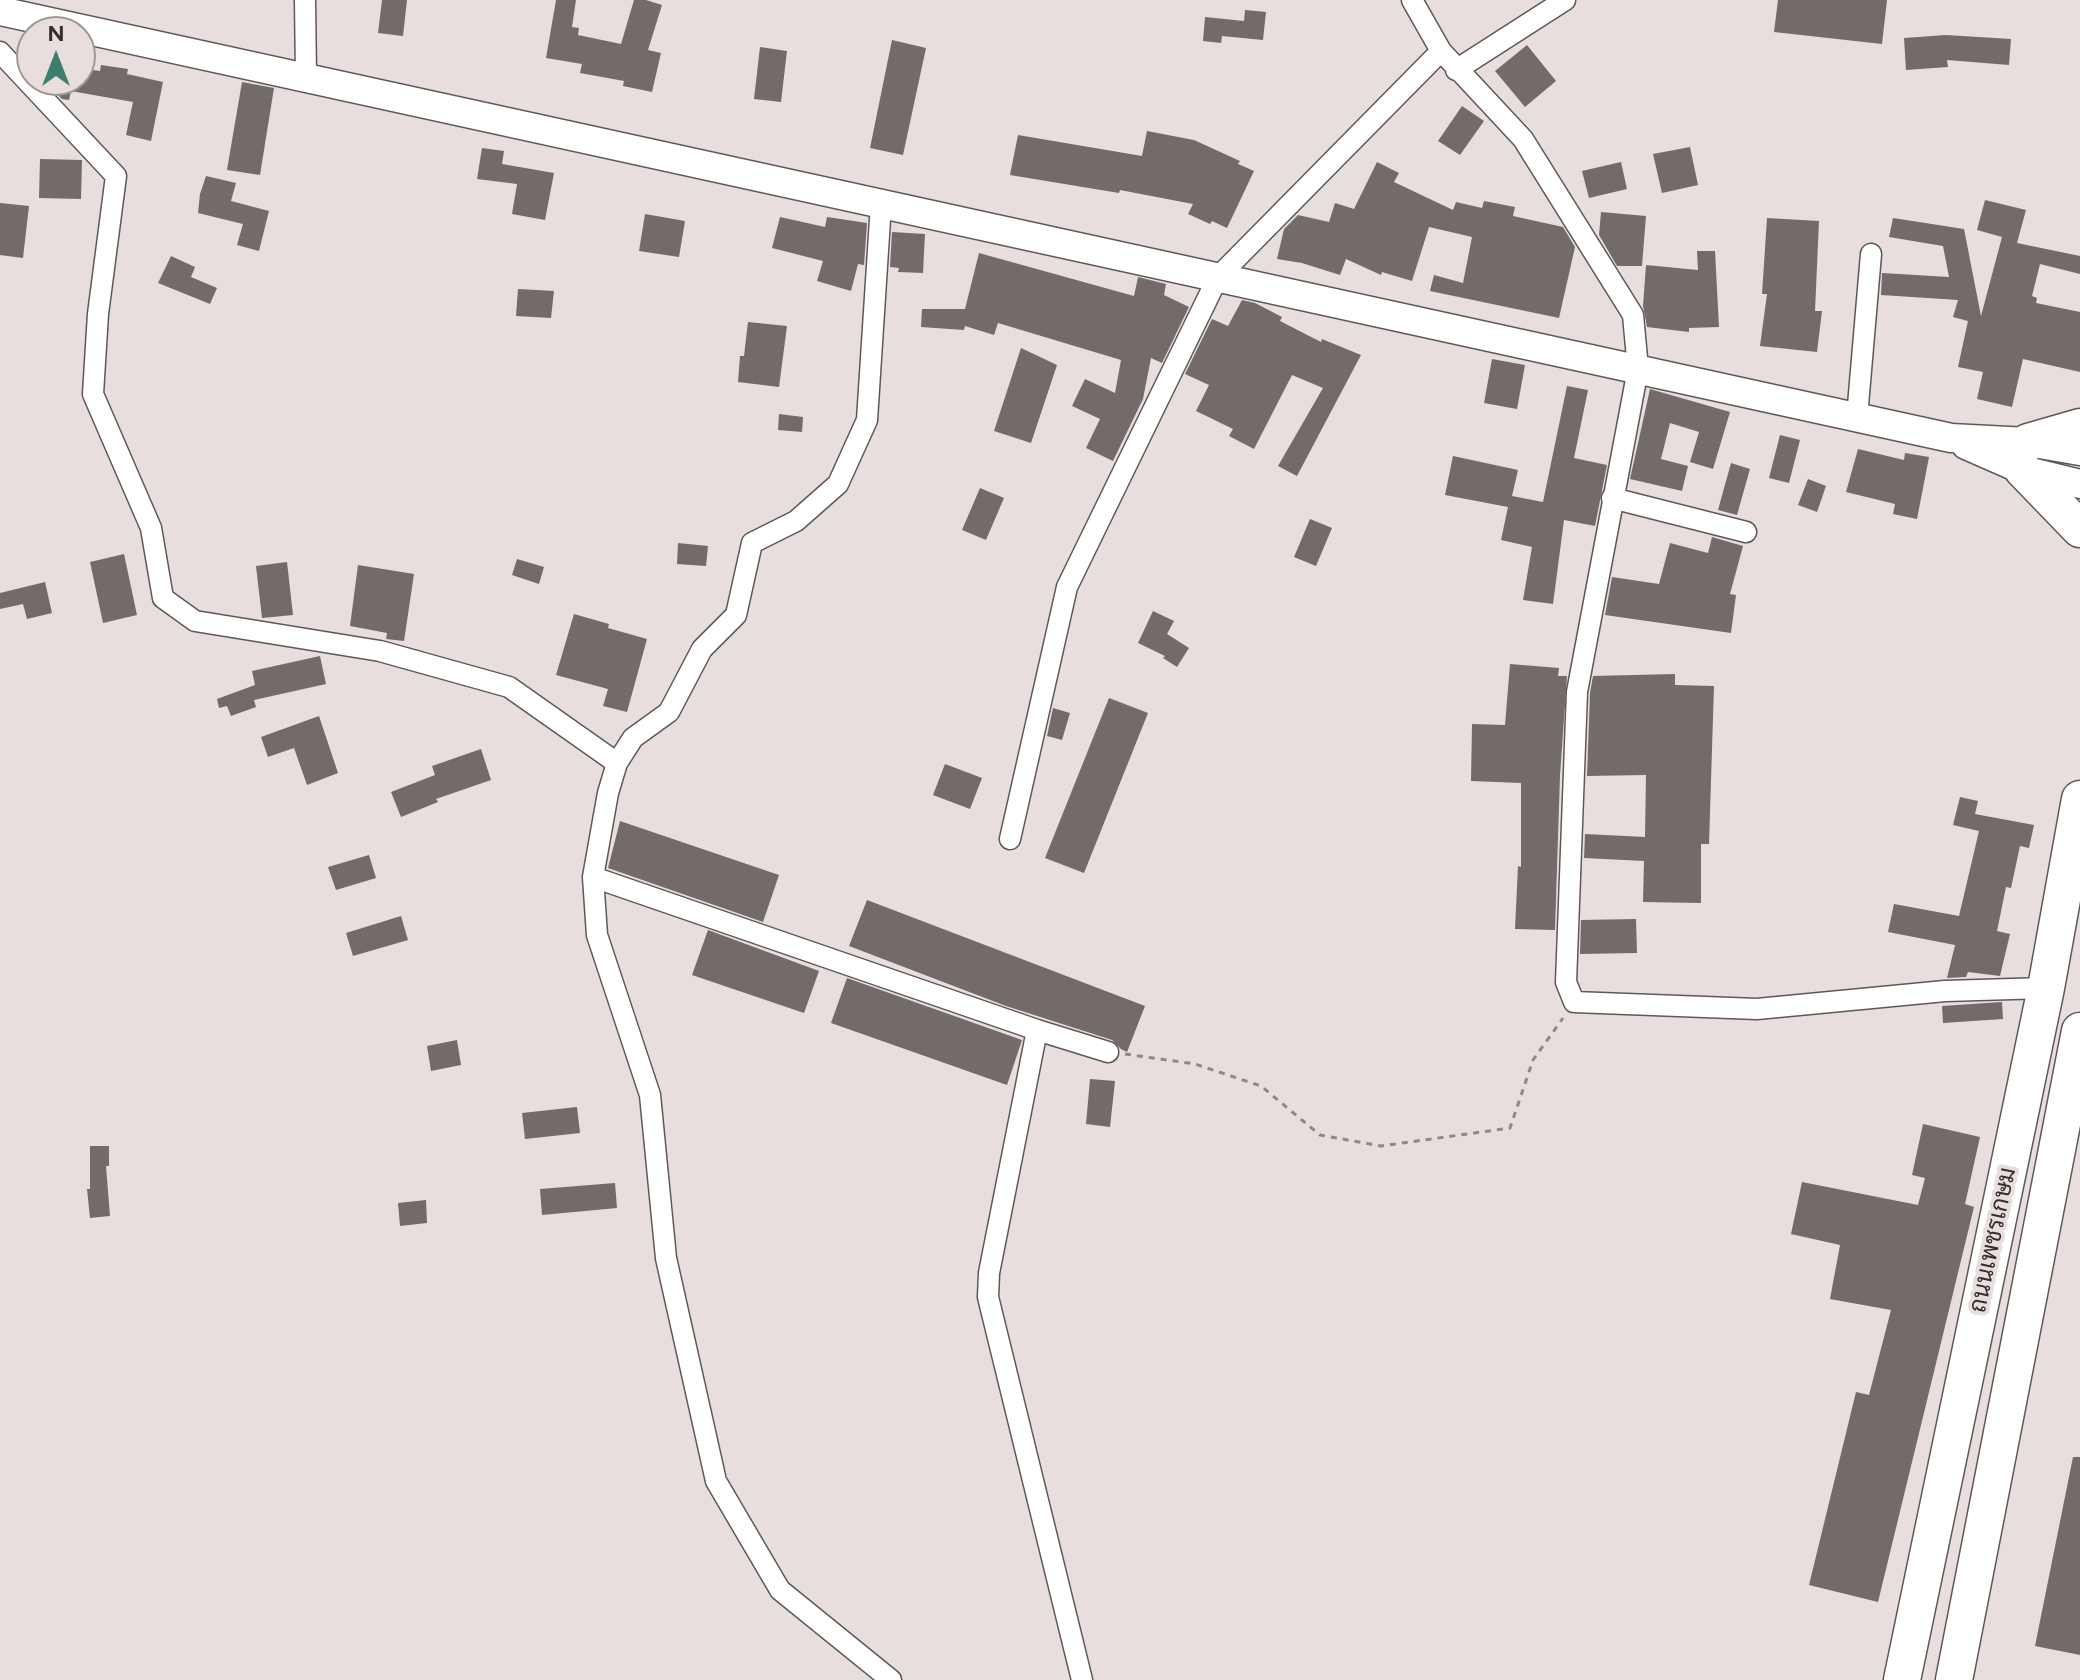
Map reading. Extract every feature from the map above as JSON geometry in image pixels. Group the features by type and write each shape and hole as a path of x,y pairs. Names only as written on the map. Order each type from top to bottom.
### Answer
{"highway":[{"path":"2080,427 2026,456 2080,529"},
{"name":"ถนนเพชรเกษม","path":"1902,1680 2046,988 2080,799"},
{"name":"ถนนเพชรเกษม","path":"1954,1680 2080,1031"}],"street":[{"path":"305,0 306,77"},
{"path":"1412,0 1441,51 1456,70 1523,139 1633,315 1638,369 1577,692 1566,982 1574,1002 1757,1009 1945,991 2046,988"},
{"path":"1456,70 1565,0"},
{"path":"0,11 1951,438 2026,456 2080,484"},
{"path":"1010,839 1067,587 1218,277 1441,51"},
{"path":"0,52 116,176 98,314 93,394 151,528 163,598 195,621 380,651 509,687 617,763"},
{"path":"881,204 867,420 838,484 796,521 752,543 736,615 702,649 669,712 633,738 617,763 608,793 593,877 597,935 650,1095 666,1258 716,1481 780,1590 891,1680"},
{"path":"1857,417 1871,254"},
{"path":"2026,456 2080,451"},
{"path":"1612,498 1746,532"},
{"path":"593,877 1108,1052"},
{"path":"1037,1030 989,1273 988,1297 1082,1680"}],"path":[{"path":"1108,1052 1195,1064 1261,1086 1320,1135 1381,1146 1510,1128 1533,1060 1574,1002"}],"building":[{"path":"382,0 407,0 403,36 378,33"},
{"path":"556,0 576,0 572,27 579,28 578,35 621,44 634,0 662,5 648,50 661,53 652,92 623,86 624,81 580,73 582,64 546,58"},
{"path":"1778,0 1887,0 1882,44 1774,32"},
{"path":"1245,10 1266,12 1263,40 1222,36 1221,43 1203,41 1205,17 1244,21"},
{"path":"1946,35 2011,39 2009,65 1947,60 1948,67 1906,70 1904,38"},
{"path":"892,40 926,48 903,155 870,148"},
{"path":"1527,45 1556,81 1525,107 1495,71"},
{"path":"760,47 787,51 781,102 754,99"},
{"path":"101,65 128,69 127,74 163,82 151,141 126,135 133,102 96,95 96,70 100,71"},
{"path":"242,82 274,88 260,175 227,170"},
{"path":"1462,106 1484,121 1460,155 1438,141"},
{"path":"1147,131 1194,140 1240,161 1238,164 1254,171 1227,228 1188,214 1193,204 1120,190 1119,193 1010,175 1018,135 1142,156"},
{"path":"1690,147 1698,185 1662,193 1653,154"},
{"path":"482,148 504,151 502,164 554,173 545,220 512,214 517,184 477,179"},
{"path":"40,159 82,160 81,199 39,198"},
{"path":"1377,162 1399,173 1394,182 1453,210 1456,202 1482,208 1484,201 1515,207 1513,216 1563,227 1575,247 1559,318 1430,291 1434,275 1463,283 1472,237 1429,227 1412,281 1382,272 1381,275 1346,259 1340,275 1277,259 1284,229 1298,215 1329,222 1335,203 1354,209"},
{"path":"1621,162 1627,189 1589,198 1582,171"},
{"path":"206,176 236,183 231,201 269,211 259,251 237,245 243,224 198,213"},
{"path":"1985,200 2026,210 2017,243 2080,256 2080,274 2040,264 2032,296 2037,298 2036,303 2080,312 2080,372 2023,359 2012,407 1977,399 1983,372 1958,367 1968,321 1953,317 1958,300 1881,295 1882,273 1949,277 1943,246 1889,237 1893,218 1964,229 1981,316 2002,237 1977,230"},
{"path":"0,203 29,206 23,258 0,255"},
{"path":"1601,212 1646,216 1642,266 1617,266 1599,235"},
{"path":"645,214 685,221 679,257 639,251"},
{"path":"780,217 825,227 827,217 867,223 864,265 858,264 851,291 817,281 823,261 772,248"},
{"path":"1767,218 1819,221 1815,311 1822,311 1817,352 1760,346 1767,294 1762,294"},
{"path":"892,232 925,234 923,273 898,272 899,268 890,267"},
{"path":"1697,251 1715,251 1719,327 1689,328 1689,332 1647,327 1643,306 1646,265 1698,270"},
{"path":"979,253 1134,296 1138,277 1166,284 1164,295 1189,307 1162,363 1151,358 1143,399 1113,461 1086,448 1100,419 1072,406 1085,379 1115,393 1121,360 998,323 994,335 965,326 964,330 921,327 922,309 965,309"},
{"path":"171,256 195,267 191,277 217,288 210,304 158,283"},
{"path":"518,289 554,291 551,318 516,316"},
{"path":"1242,300 1282,317 1280,321 1321,342 1322,339 1361,355 1297,476 1278,466 1323,388 1292,375 1254,449 1229,436 1233,429 1196,411 1209,385 1185,374 1212,319 1228,326"},
{"path":"748,322 787,326 779,387 738,382"},
{"path":"1021,348 1057,365 1031,443 994,431"},
{"path":"1492,359 1525,365 1517,409 1484,403"},
{"path":"1567,386 1588,390 1574,458 1607,465 1595,526 1564,520 1553,604 1523,600 1532,547 1501,540 1508,507 1445,495 1453,456 1518,470 1512,496 1543,502"},
{"path":"1650,389 1730,412 1713,469 1690,462 1699,432 1670,423 1661,459 1688,466 1682,491 1630,479"},
{"path":"779,414 803,417 802,432 778,430"},
{"path":"1780,435 1800,440 1789,483 1769,478"},
{"path":"1858,449 1904,460 1905,453 1929,457 1917,519 1893,514 1895,504 1846,492"},
{"path":"1731,463 1750,469 1737,515 1718,510"},
{"path":"1808,479 1826,486 1817,512 1798,505"},
{"path":"980,488 1004,498 986,540 962,530"},
{"path":"1310,519 1332,528 1316,566 1294,557"},
{"path":"1712,537 1743,546 1730,594 1736,595 1731,633 1605,615 1612,577 1659,584 1670,543 1708,553"},
{"path":"678,543 708,546 706,566 677,564"},
{"path":"124,554 137,615 103,623 90,562"},
{"path":"517,559 544,567 539,584 512,575"},
{"path":"287,562 293,615 262,618 256,566"},
{"path":"358,565 414,574 404,641 386,639 387,633 350,626"},
{"path":"45,582 52,613 27,619 23,604 0,609 0,593"},
{"path":"1153,611 1174,621 1167,634 1189,648 1177,667 1163,658 1165,656 1138,643"},
{"path":"574,614 647,639 627,712 603,706 608,689 556,675"},
{"path":"320,656 326,684 254,700 256,707 231,716 227,706 219,708 217,699 255,685 252,671"},
{"path":"1510,664 1559,668 1558,676 1567,676 1555,930 1515,929 1518,866 1521,867 1521,783 1471,781 1472,724 1505,725"},
{"path":"1675,674 1675,685 1714,686 1709,844 1701,844 1701,903 1643,902 1644,861 1584,858 1585,834 1645,837 1646,775 1587,776 1593,676"},
{"path":"1109,698 1148,713 1084,873 1045,858"},
{"path":"1053,708 1070,713 1062,740 1047,736"},
{"path":"319,716 338,773 307,785 294,748 268,757 261,737"},
{"path":"481,749 491,780 436,799 438,802 401,817 391,792 435,775 432,766"},
{"path":"945,764 982,778 970,809 933,795"},
{"path":"1960,797 1978,801 1975,814 2034,825 2029,848 2020,846 2011,888 2006,887 1997,931 2010,934 2000,976 1968,972 1966,977 1947,978 1955,945 1888,932 1894,904 1959,916 1979,831 1953,825"},
{"path":"620,821 779,875 763,922 608,868"},
{"path":"369,855 376,878 336,890 328,867"},
{"path":"867,900 1145,1006 1127,1052 1112,1040 1006,1006 849,946"},
{"path":"401,916 408,940 353,956 346,933"},
{"path":"1636,919 1637,953 1580,954 1581,920"},
{"path":"708,930 819,971 804,1013 692,975"},
{"path":"847,978 1022,1040 1007,1085 831,1023"},
{"path":"2002,1002 2003,1019 1943,1023 1942,1006"},
{"path":"457,1040 461,1065 431,1071 427,1046"},
{"path":"1090,1079 1115,1081 1110,1127 1086,1124"},
{"path":"577,1107 580,1133 525,1139 522,1113"},
{"path":"1923,1124 1980,1137 1965,1204 1974,1207 1878,1602 1809,1585 1856,1392 1869,1395 1891,1310 1830,1299 1840,1245 1791,1234 1802,1182 1918,1205 1925,1178 1912,1175"},
{"path":"90,1146 109,1146 109,1166 106,1166 110,1216 90,1218 87,1189 90,1189"},
{"path":"615,1183 617,1208 542,1215 540,1189"},
{"path":"426,1200 427,1223 400,1226 398,1203"},
{"path":"2073,1457 2080,1457 2080,1655 2035,1646"}]}
